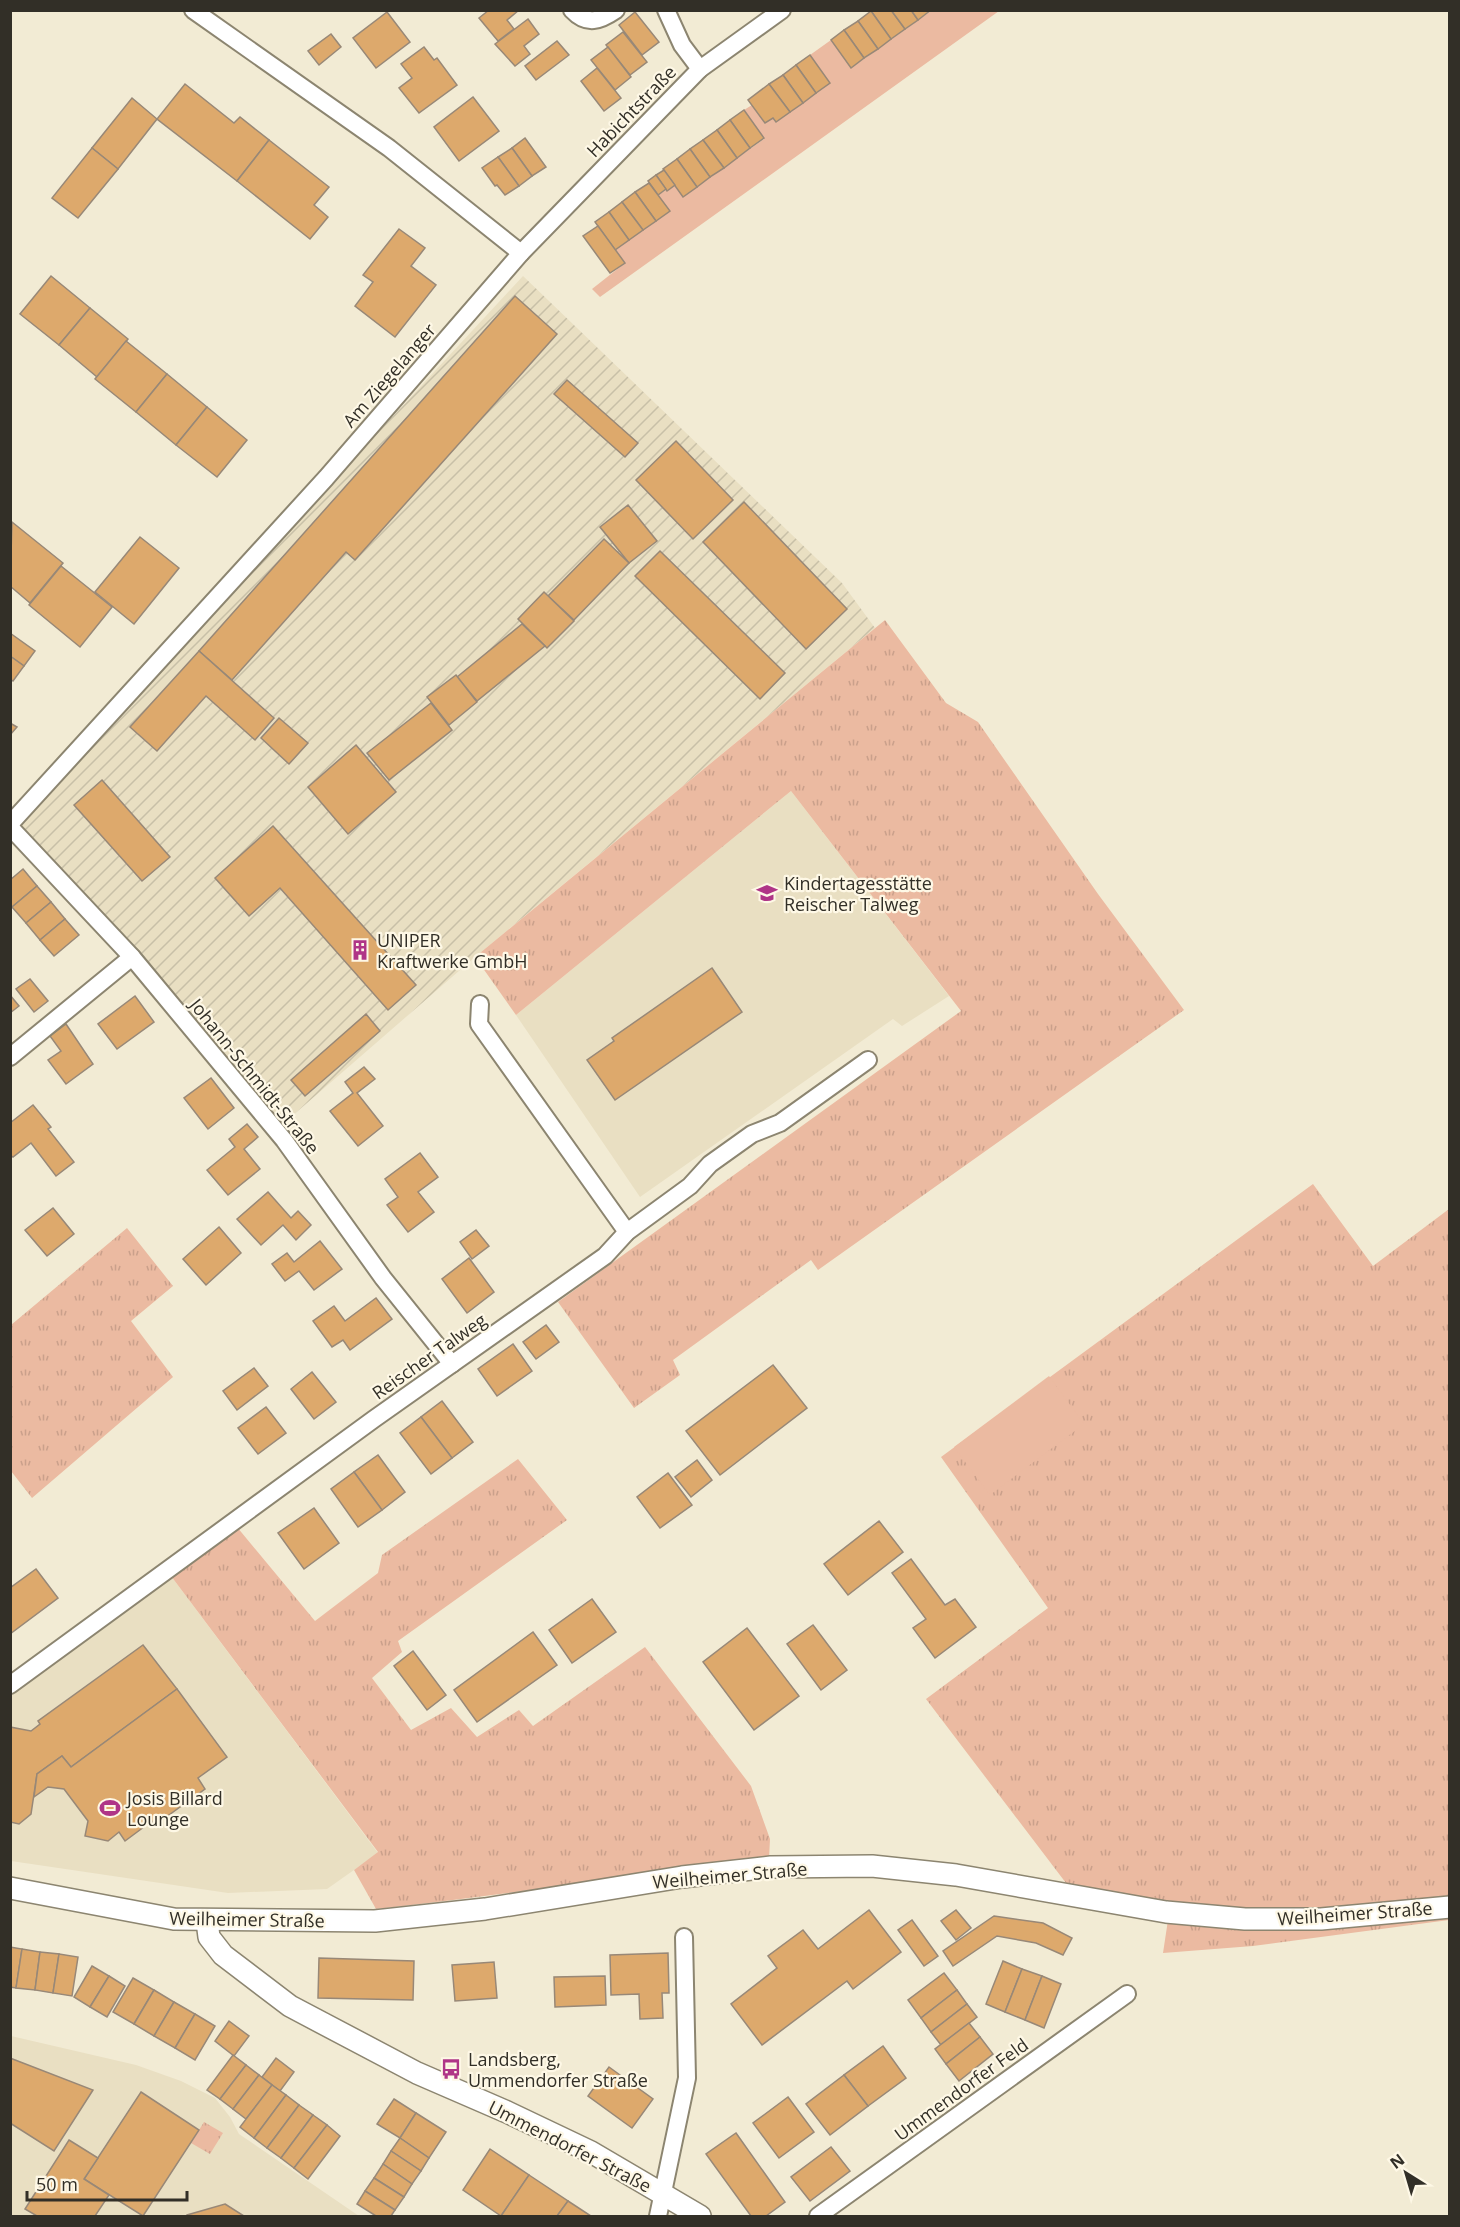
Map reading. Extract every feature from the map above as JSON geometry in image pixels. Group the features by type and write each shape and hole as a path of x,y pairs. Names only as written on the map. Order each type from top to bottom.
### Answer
{"street":[{"path":"193,10 389,148 521,253"},
{"path":"572,10 585,20 594,21 603,19 616,10"},
{"path":"666,10 682,45 700,69"},
{"name":"Habichtstraße","path":"521,253 700,69 782,10"},
{"name":"Am Ziegelanger","path":"10,825 326,478 521,253"},
{"name":"Johann-Schmidt-Straße","path":"10,825 132,957 284,1140 383,1278 452,1364"},
{"path":"10,1057 132,957"},
{"path":"480,1004 479,1024 627,1232"},
{"name":"Reischer Talweg","path":"10,1685 452,1364 605,1256 627,1232 690,1186 711,1164 752,1134 780,1123 868,1060"},
{"name":"Weilheimer Straße","path":"10,1888 174,1919 375,1921 485,1909 682,1877 771,1867 872,1866 956,1875 1167,1912 1245,1919 1321,1919 1449,1907"},
{"name":"Ummendorfer Straße","path":"207,1921 209,1937 224,1955 290,2006 417,2073 591,2152 700,2217"},
{"path":"658,2217 687,2078 684,1937"},
{"name":"Ummendorfer Feld","path":"818,2217 1127,1994"}],"shaded area":[{"name":"UNIPER Kraftwerke GmbH","path":"523,276 842,583 875,628 475,957 284,1123 135,954 13,826"},
{"name":"Kindertagesstätte Reischer Talweg","path":"791,791 949,996 902,1026 893,1019 640,1197 516,1015"},
{"path":"171,1576 378,1853 327,1889 228,1893 11,1861 10,1694"},
{"path":"11,2036 136,2065 181,2081 215,2098 230,2117 239,2134 359,2216 11,2216"}],"green space":[{"path":"931,11 999,11 600,297 592,289 625,263 615,250 669,211 658,195 675,185 683,196 764,139 744,110 752,105 765,123 773,118 776,122 830,83 810,55 831,40 851,68"},
{"path":"885,620 946,703 978,722 1098,894 1184,1010 818,1270 811,1260 673,1360 680,1375 634,1408 558,1302 961,1011 791,791 516,1015 475,957"},
{"path":"1313,1184 1373,1266 1449,1209 1449,1898 1321,1914 1162,1904 1069,1887 926,1699 1048,1608 941,1457"},
{"path":"127,1228 173,1286 131,1321 173,1377 32,1498 11,1471 11,1325"},
{"path":"1049,1376 1084,1424 990,1495 954,1447"},
{"path":"518,1459 567,1520 398,1641 402,1652 372,1678 411,1730 451,1708 477,1737 519,1710 533,1726 645,1647 751,1786 770,1839 769,1859 376,1909 354,1870 378,1852 171,1576 237,1527 315,1621 378,1573 382,1555"},
{"path":"1449,1912 1449,1920 1253,1946 1163,1953 1168,1920"},
{"path":"204,2122 223,2133 210,2154 191,2143"}],"building":[{"path":"489,10 519,10 507,20 514,29 498,41 479,18"},
{"path":"891,10 905,29 891,39 871,11"},
{"path":"891,10 911,10 918,20 905,29"},
{"path":"911,10 931,10 918,20"},
{"path":"871,11 891,39 878,49 858,21"},
{"path":"387,12 410,42 376,68 353,38"},
{"path":"635,12 659,42 642,55 619,25"},
{"path":"528,19 539,34 524,46 530,54 515,66 495,44"},
{"path":"858,21 878,49 864,58 844,30"},
{"path":"844,30 864,58 851,68 831,40"},
{"path":"623,32 647,62 630,75 606,45"},
{"path":"331,34 341,47 319,65 308,51"},
{"path":"557,41 569,55 536,80 525,66"},
{"path":"424,47 434,60 437,58 457,85 419,113 399,88 412,78 401,64"},
{"path":"608,47 631,77 615,90 591,60"},
{"path":"810,55 830,83 816,93 796,65"},
{"path":"796,65 816,93 803,103 783,75"},
{"path":"597,68 621,98 604,111 581,81"},
{"path":"783,75 803,103 790,112 769,84"},
{"path":"185,84 234,123 240,117 269,140 237,181 157,119"},
{"path":"769,84 790,112 776,122 773,118 765,123 748,100"},
{"path":"473,97 499,131 459,161 434,127"},
{"path":"132,98 157,119 118,169 92,148"},
{"path":"744,110 764,138 750,148 730,120"},
{"path":"730,120 750,148 737,158 717,130"},
{"path":"717,130 737,158 724,168 703,140"},
{"path":"525,138 546,167 532,176 512,148"},
{"path":"269,140 329,187 314,205 328,217 310,239 237,181"},
{"path":"703,140 724,168 710,177 690,149"},
{"path":"92,148 118,169 78,218 52,198"},
{"path":"512,148 532,176 519,186 498,157"},
{"path":"690,149 710,177 697,187 677,159"},
{"path":"498,157 519,186 505,195 482,168"},
{"path":"677,159 697,187 683,197 663,169"},
{"path":"664,170 675,185 667,191 656,175"},
{"path":"656,175 666,189 658,195 648,181"},
{"path":"649,183 670,211 656,221 635,192"},
{"path":"635,192 656,221 643,230 622,202"},
{"path":"622,202 643,230 629,240 609,212"},
{"path":"609,212 629,240 615,250 595,222"},
{"path":"598,226 625,263 610,273 583,236"},
{"path":"399,229 425,248 411,266 436,285 395,337 355,306 373,282 363,275"},
{"path":"51,276 90,308 59,345 20,314"},
{"path":"515,296 557,334 355,560 346,552 232,680 199,651"},
{"path":"90,308 128,339 97,377 59,345"},
{"path":"126,341 167,374 136,412 95,379"},
{"path":"167,374 207,407 176,445 136,412"},
{"path":"567,380 638,443 625,457 554,394"},
{"path":"207,407 247,440 217,477 176,445"},
{"path":"676,441 733,500 693,539 636,480"},
{"path":"744,502 847,609 806,649 703,542"},
{"path":"628,505 657,541 629,563 600,527"},
{"path":"12,522 63,563 30,603 10,586"},
{"path":"140,537 179,568 134,624 95,592"},
{"path":"604,539 629,563 574,620 548,596"},
{"path":"660,551 785,673 760,699 635,576"},
{"path":"61,566 112,607 80,647 29,605"},
{"path":"544,592 574,621 547,648 518,619"},
{"path":"522,624 545,646 477,701 457,677"},
{"path":"10,633 35,651 24,666 10,656"},
{"path":"199,651 274,718 255,740 206,696 157,751 130,727"},
{"path":"10,656 24,666 13,681 10,679"},
{"path":"456,675 477,702 449,725 427,697"},
{"path":"431,703 452,730 389,780 367,753"},
{"path":"279,718 308,743 289,764 261,738"},
{"path":"10,723 17,727 10,735"},
{"path":"356,745 396,792 348,834 308,787"},
{"path":"102,780 170,857 142,881 74,805"},
{"name":"UNIPER Kraftwerke GmbH","path":"273,826 416,985 388,1010 280,888 249,916 215,878"},
{"path":"23,869 37,886 12,907 10,905 10,880"},
{"path":"37,886 51,902 26,923 12,907"},
{"path":"51,902 65,919 40,940 26,923"},
{"path":"65,919 79,935 54,956 40,940"},
{"path":"712,968 742,1012 615,1100 587,1060 614,1041 612,1038"},
{"path":"30,979 48,1001 34,1012 16,989"},
{"path":"10,995 19,1006 10,1013"},
{"path":"135,996 154,1022 117,1049 98,1024"},
{"path":"366,1014 380,1031 305,1096 291,1080"},
{"path":"66,1024 93,1064 66,1084 48,1060 61,1051 50,1036"},
{"path":"364,1067 375,1079 357,1093 383,1126 358,1146 330,1111 353,1093 345,1082"},
{"path":"211,1078 234,1108 208,1129 184,1098"},
{"path":"33,1105 51,1127 48,1129 74,1162 56,1176 31,1143 13,1157 10,1155 10,1123"},
{"path":"247,1124 258,1137 244,1149 260,1169 228,1195 207,1170 235,1147 229,1139"},
{"path":"420,1153 438,1177 418,1192 434,1212 408,1232 387,1205 398,1197 385,1179"},
{"path":"268,1192 291,1218 298,1211 311,1225 296,1240 283,1225 261,1245 237,1219"},
{"path":"53,1208 74,1234 47,1256 25,1230"},
{"path":"219,1227 241,1253 206,1285 183,1259"},
{"path":"476,1230 489,1246 472,1259 460,1242"},
{"path":"320,1241 342,1269 314,1290 299,1271 285,1281 272,1264 287,1253 294,1262"},
{"path":"469,1258 494,1292 467,1313 442,1279"},
{"path":"376,1298 392,1319 350,1350 343,1340 332,1347 313,1321 334,1306 345,1321"},
{"path":"546,1325 559,1342 536,1359 523,1342"},
{"path":"513,1344 532,1371 497,1396 478,1369"},
{"path":"773,1365 807,1408 720,1475 686,1431"},
{"path":"254,1368 268,1386 237,1410 223,1391"},
{"path":"312,1372 336,1402 314,1419 291,1389"},
{"path":"442,1401 473,1442 452,1458 421,1417"},
{"path":"266,1407 286,1433 258,1454 238,1428"},
{"path":"421,1417 452,1458 431,1474 400,1433"},
{"path":"378,1455 405,1492 382,1510 354,1472"},
{"path":"697,1460 712,1480 691,1497 675,1477"},
{"path":"354,1472 382,1510 358,1527 331,1489"},
{"path":"668,1473 692,1505 660,1528 637,1497"},
{"path":"314,1508 339,1543 304,1569 278,1533"},
{"path":"879,1521 903,1552 848,1595 824,1564"},
{"path":"911,1559 945,1605 955,1599 976,1627 935,1658 913,1628 926,1619 892,1573"},
{"path":"36,1569 58,1598 10,1634 10,1588"},
{"path":"592,1599 616,1632 572,1663 549,1630"},
{"path":"813,1625 847,1670 821,1690 787,1644"},
{"path":"747,1628 799,1696 754,1730 703,1662"},
{"path":"533,1632 557,1665 477,1722 454,1690"},
{"path":"143,1645 177,1689 71,1767 62,1756 37,1774 31,1814 19,1824 10,1822 10,1727 31,1731 40,1724 38,1721"},
{"path":"413,1651 446,1695 427,1710 394,1666"},
{"path":"177,1689 227,1757 198,1778 205,1789 155,1825 152,1821 125,1841 119,1832 108,1841 85,1836 88,1821 64,1789 48,1787 34,1797 37,1774 62,1756 71,1767"},
{"path":"869,1910 901,1952 853,1989 847,1981 762,2045 731,2004 777,1968 768,1956 803,1930 818,1949"},
{"path":"956,1910 971,1928 956,1940 941,1921"},
{"path":"994,1916 1043,1923 1072,1938 1063,1955 1036,1943 997,1936 953,1966 943,1951"},
{"path":"912,1920 938,1956 924,1966 898,1930"},
{"path":"10,1947 22,1949 16,1988 10,1987"},
{"path":"22,1949 40,1952 35,1990 16,1988"},
{"path":"40,1952 59,1954 53,1993 35,1990"},
{"path":"668,1953 669,1993 662,1993 663,2018 640,2019 639,1994 611,1995 610,1955"},
{"path":"59,1954 78,1957 72,1996 53,1993"},
{"path":"319,1958 414,1961 413,2000 318,1998"},
{"path":"1003,1961 1022,1969 1005,2012 986,2004"},
{"path":"494,1962 497,1998 455,2001 452,1965"},
{"path":"92,1966 109,1976 90,2007 74,1997"},
{"path":"1022,1969 1042,1976 1025,2020 1005,2012"},
{"path":"944,1973 957,1990 921,2018 908,2000"},
{"path":"109,1976 125,1986 107,2017 90,2007"},
{"path":"605,1976 606,2005 555,2007 554,1977"},
{"path":"1042,1976 1061,1984 1044,2028 1025,2020"},
{"path":"133,1978 154,1990 134,2024 113,2012"},
{"path":"154,1990 174,2002 154,2036 134,2024"},
{"path":"957,1990 967,2004 931,2032 921,2018"},
{"path":"174,2002 195,2014 175,2048 154,2036"},
{"path":"967,2004 977,2017 941,2045 931,2032"},
{"path":"195,2014 215,2026 195,2060 175,2048"},
{"path":"229,2021 249,2036 234,2056 215,2041"},
{"path":"969,2023 980,2037 946,2064 935,2049"},
{"path":"980,2037 993,2054 959,2081 946,2064"},
{"path":"883,2046 906,2078 868,2106 844,2075"},
{"path":"233,2055 246,2065 220,2099 207,2090"},
{"path":"10,2058 93,2090 54,2151 10,2123"},
{"path":"276,2058 294,2072 280,2091 262,2077"},
{"path":"246,2065 259,2075 233,2109 220,2099"},
{"path":"609,2067 653,2099 632,2128 588,2096"},
{"path":"259,2075 272,2085 246,2119 233,2109"},
{"path":"844,2075 868,2106 830,2135 806,2104"},
{"path":"272,2085 286,2095 254,2138 240,2127"},
{"path":"141,2092 199,2130 143,2216 84,2179"},
{"path":"286,2095 299,2105 267,2148 254,2138"},
{"path":"788,2097 814,2132 779,2158 753,2123"},
{"path":"394,2099 416,2113 400,2138 377,2124"},
{"path":"299,2105 313,2115 281,2158 267,2148"},
{"path":"416,2113 446,2132 429,2158 400,2138"},
{"path":"313,2115 327,2125 294,2168 281,2158"},
{"path":"327,2125 340,2136 308,2179 294,2168"},
{"path":"736,2133 785,2202 766,2216 751,2216 706,2154"},
{"path":"400,2138 429,2158 421,2171 391,2151"},
{"path":"69,2140 98,2158 84,2179 109,2195 95,2216 37,2216 25,2209"},
{"path":"831,2147 850,2171 810,2201 791,2177"},
{"path":"490,2149 529,2175 501,2216 463,2190"},
{"path":"391,2151 421,2171 412,2184 383,2164"},
{"path":"383,2164 412,2184 404,2197 374,2178"},
{"path":"529,2175 568,2201 557,2216 501,2216"},
{"path":"374,2178 404,2197 395,2210 365,2191"},
{"path":"365,2191 395,2210 391,2216 376,2216 357,2204"},
{"path":"568,2201 591,2216 557,2216"},
{"path":"225,2204 244,2216 186,2216 187,2215"}],"place":[{"name":"Kindertagesstätte Reischer Talweg","path":"767,893"},
{"name":"UNIPER Kraftwerke GmbH","path":"360,950"},
{"name":"Josis Billard Lounge","path":"110,1808"},
{"name":"Landsberg, Ummendorfer Straße","path":"451,2069"}]}
